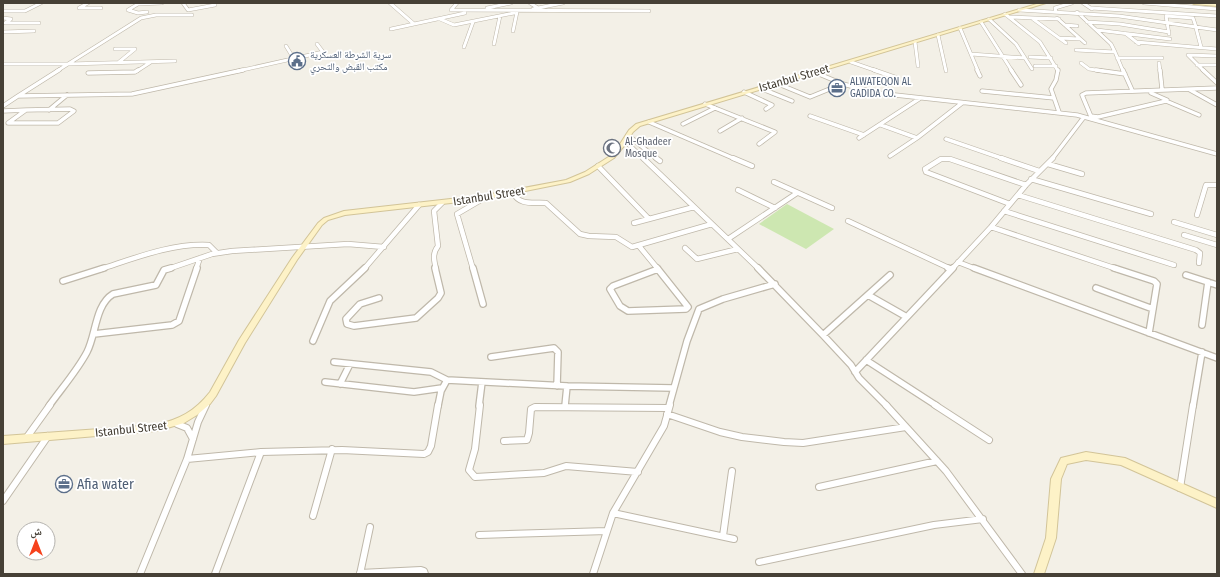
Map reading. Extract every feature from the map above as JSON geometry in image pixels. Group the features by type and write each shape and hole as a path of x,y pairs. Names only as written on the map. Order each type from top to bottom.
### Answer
{"street":[{"path":"3,11 25,11 41,3"},
{"path":"88,3 79,8 101,8"},
{"path":"147,12 139,13 128,10 138,4 162,3"},
{"path":"183,3 188,10 208,7 215,5 215,3"},
{"path":"390,3 414,24"},
{"path":"457,3 451,10 524,11"},
{"path":"498,3 510,11"},
{"path":"391,29 511,3"},
{"path":"530,3 539,9 649,11"},
{"path":"539,9 540,3"},
{"path":"440,19 450,25 473,22 563,3"},
{"name":"Istanbul Street","path":"3,440 148,429 177,424 189,417 207,402 242,342 303,246 320,224 326,219 334,216 513,193 568,181 598,166 617,153 634,127 744,92 851,62 989,19 1007,16 1019,10 1044,3"},
{"path":"1056,11 1055,8 1072,3"},
{"path":"1083,3 1100,14"},
{"path":"1144,3 1217,9"},
{"path":"1194,3 1217,5"},
{"path":"1028,8 1035,10"},
{"path":"1091,8 1217,16"},
{"path":"1019,10 1100,14 1217,30"},
{"path":"513,31 517,12"},
{"path":"1077,13 1111,44 1132,90"},
{"path":"3,106 143,17 192,15"},
{"path":"494,44 500,16"},
{"path":"1007,16 1058,19"},
{"path":"1007,16 1040,42 1058,69 1056,80 1051,89 1059,112"},
{"path":"1055,16 1084,43"},
{"path":"1171,44 1166,16 1194,19 1201,47"},
{"path":"3,18 11,19 5,23 39,23"},
{"path":"1032,18 1066,43"},
{"path":"989,19 1016,44 1032,69"},
{"path":"464,47 473,22"},
{"path":"981,22 1021,85"},
{"path":"1087,22 1120,24 1168,32"},
{"path":"1065,25 1077,26"},
{"path":"960,28 980,76"},
{"path":"1096,30 1124,32 1170,39"},
{"path":"3,32 34,31"},
{"path":"1124,32 1140,45"},
{"path":"938,35 946,70"},
{"path":"1059,38 1080,39"},
{"path":"915,42 918,66"},
{"path":"1136,42 1217,49"},
{"path":"18,96 132,94 323,52 317,44"},
{"path":"286,46 294,59"},
{"path":"115,49 135,49 119,62"},
{"path":"1076,50 1115,52"},
{"path":"971,54 1025,58"},
{"path":"1217,56 1188,56 1217,82"},
{"path":"1030,57 1051,58"},
{"path":"1117,58 1162,58"},
{"path":"100,73 114,62"},
{"path":"88,73 134,72 151,62"},
{"path":"3,64 175,62"},
{"path":"851,62 896,78"},
{"path":"1081,62 1089,69 1125,74"},
{"path":"1159,63 1162,90"},
{"path":"1197,65 1217,65"},
{"path":"1035,66 1056,66"},
{"path":"814,72 861,90 919,99 1059,112 1092,118 1217,154"},
{"path":"776,83 810,97 832,88"},
{"path":"760,88 792,101"},
{"path":"1189,89 1217,105"},
{"path":"1092,118 1083,94 1132,90 1216,89"},
{"path":"982,91 1054,98"},
{"path":"744,92 772,105 766,109"},
{"path":"1151,93 1199,115"},
{"path":"49,110 67,95"},
{"path":"859,138 919,99"},
{"path":"1092,118 1164,101 1171,102"},
{"path":"890,156 917,138 962,103"},
{"path":"705,104 775,132 759,144"},
{"path":"683,124 715,108"},
{"path":"3,110 26,110 49,110 74,111 58,123 8,123 26,110"},
{"path":"810,116 864,135"},
{"path":"855,372 905,316 991,227 1026,185 1048,164 1084,117"},
{"path":"720,131 742,118"},
{"path":"649,122 752,166"},
{"path":"881,125 917,138"},
{"path":"628,135 660,161"},
{"path":"946,139 1039,171"},
{"path":"625,141 775,284 823,335 937,461 983,519 1022,574"},
{"path":"1010,204 926,172 925,169 941,159 950,159 1026,185"},
{"path":"1048,164 1082,174"},
{"path":"598,166 649,219"},
{"path":"1032,179 1151,214"},
{"path":"774,182 832,208"},
{"path":"1197,215 1206,185 1217,185"},
{"path":"738,190 775,208"},
{"path":"513,193 521,202 546,203 584,236 613,236 619,238 629,246 639,246 712,224"},
{"path":"728,239 797,193"},
{"path":"1018,195 1196,250 1200,253 1199,263"},
{"path":"483,304 457,214 486,197"},
{"path":"379,298 360,304 346,319 347,324 354,326 416,318 438,298 441,293 433,257 434,251 438,246 434,212 442,203"},
{"path":"313,342 330,301 361,272 405,224 419,205"},
{"path":"634,223 694,207"},
{"path":"1004,211 1174,265"},
{"path":"848,221 951,269"},
{"path":"1174,222 1217,234"},
{"path":"991,227 1154,281 1157,286 1149,333"},
{"path":"1184,235 1217,245"},
{"path":"27,437 81,363 94,334 98,316 108,297 119,292 156,285 164,270 217,253 303,246 356,244 364,246 384,246"},
{"path":"63,281 156,253 189,246 209,245 217,253"},
{"path":"639,246 688,307"},
{"path":"685,248 700,260 738,249"},
{"path":"94,334 172,325 179,321 200,258"},
{"path":"958,262 1217,358"},
{"path":"658,269 613,286 610,289 620,306 628,311 686,309 688,307 699,309 717,301 775,284"},
{"path":"823,335 890,275"},
{"path":"1186,275 1217,285"},
{"path":"1202,325 1208,282"},
{"path":"1096,288 1154,309"},
{"path":"868,295 905,316"},
{"path":"593,574 613,513 619,500 638,472 661,431 689,334 699,309"},
{"path":"491,357 554,348 558,352 559,359 558,386"},
{"path":"1180,488 1202,352"},
{"path":"866,360 989,440"},
{"path":"334,362 431,372 447,380 558,386 673,388"},
{"path":"340,384 350,364"},
{"path":"187,459 261,452 332,449 365,449 424,454 428,452 431,446 442,388 447,380"},
{"path":"325,382 414,392 423,392 442,388"},
{"path":"482,382 475,449 469,470 475,477 544,473 566,466 638,472"},
{"path":"565,406 567,386"},
{"path":"140,574 187,459 198,422 207,402"},
{"path":"504,441 523,440 529,437 529,418 531,409 535,407 565,406 668,411 720,432 742,437 784,442 803,443 906,427"},
{"path":"177,424 187,428 191,433 193,440"},
{"path":"3,501 48,436"},
{"path":"313,516 332,449"},
{"path":"215,574 261,452"},
{"path":"1039,574 1051,538 1056,479 1064,461 1086,456 1122,461 1217,504"},
{"path":"819,487 937,461"},
{"path":"722,536 732,470"},
{"path":"613,513 734,539"},
{"path":"759,562 934,525 983,519"},
{"path":"370,527 360,573 421,570 424,571 425,574"},
{"path":"479,535 607,531"}],"green space":[{"path":"787,204 834,229 806,249 759,224"}],"place":[{"name":"سرية الشرطة العسكرية مكتب القبض والتحري","path":"297,61"},
{"name":"ALWATEQON AL GADIDA CO.","path":"837,88"},
{"name":"Al-Ghadeer Mosque","path":"612,148"},
{"name":"Afia water","path":"64,484"}]}
